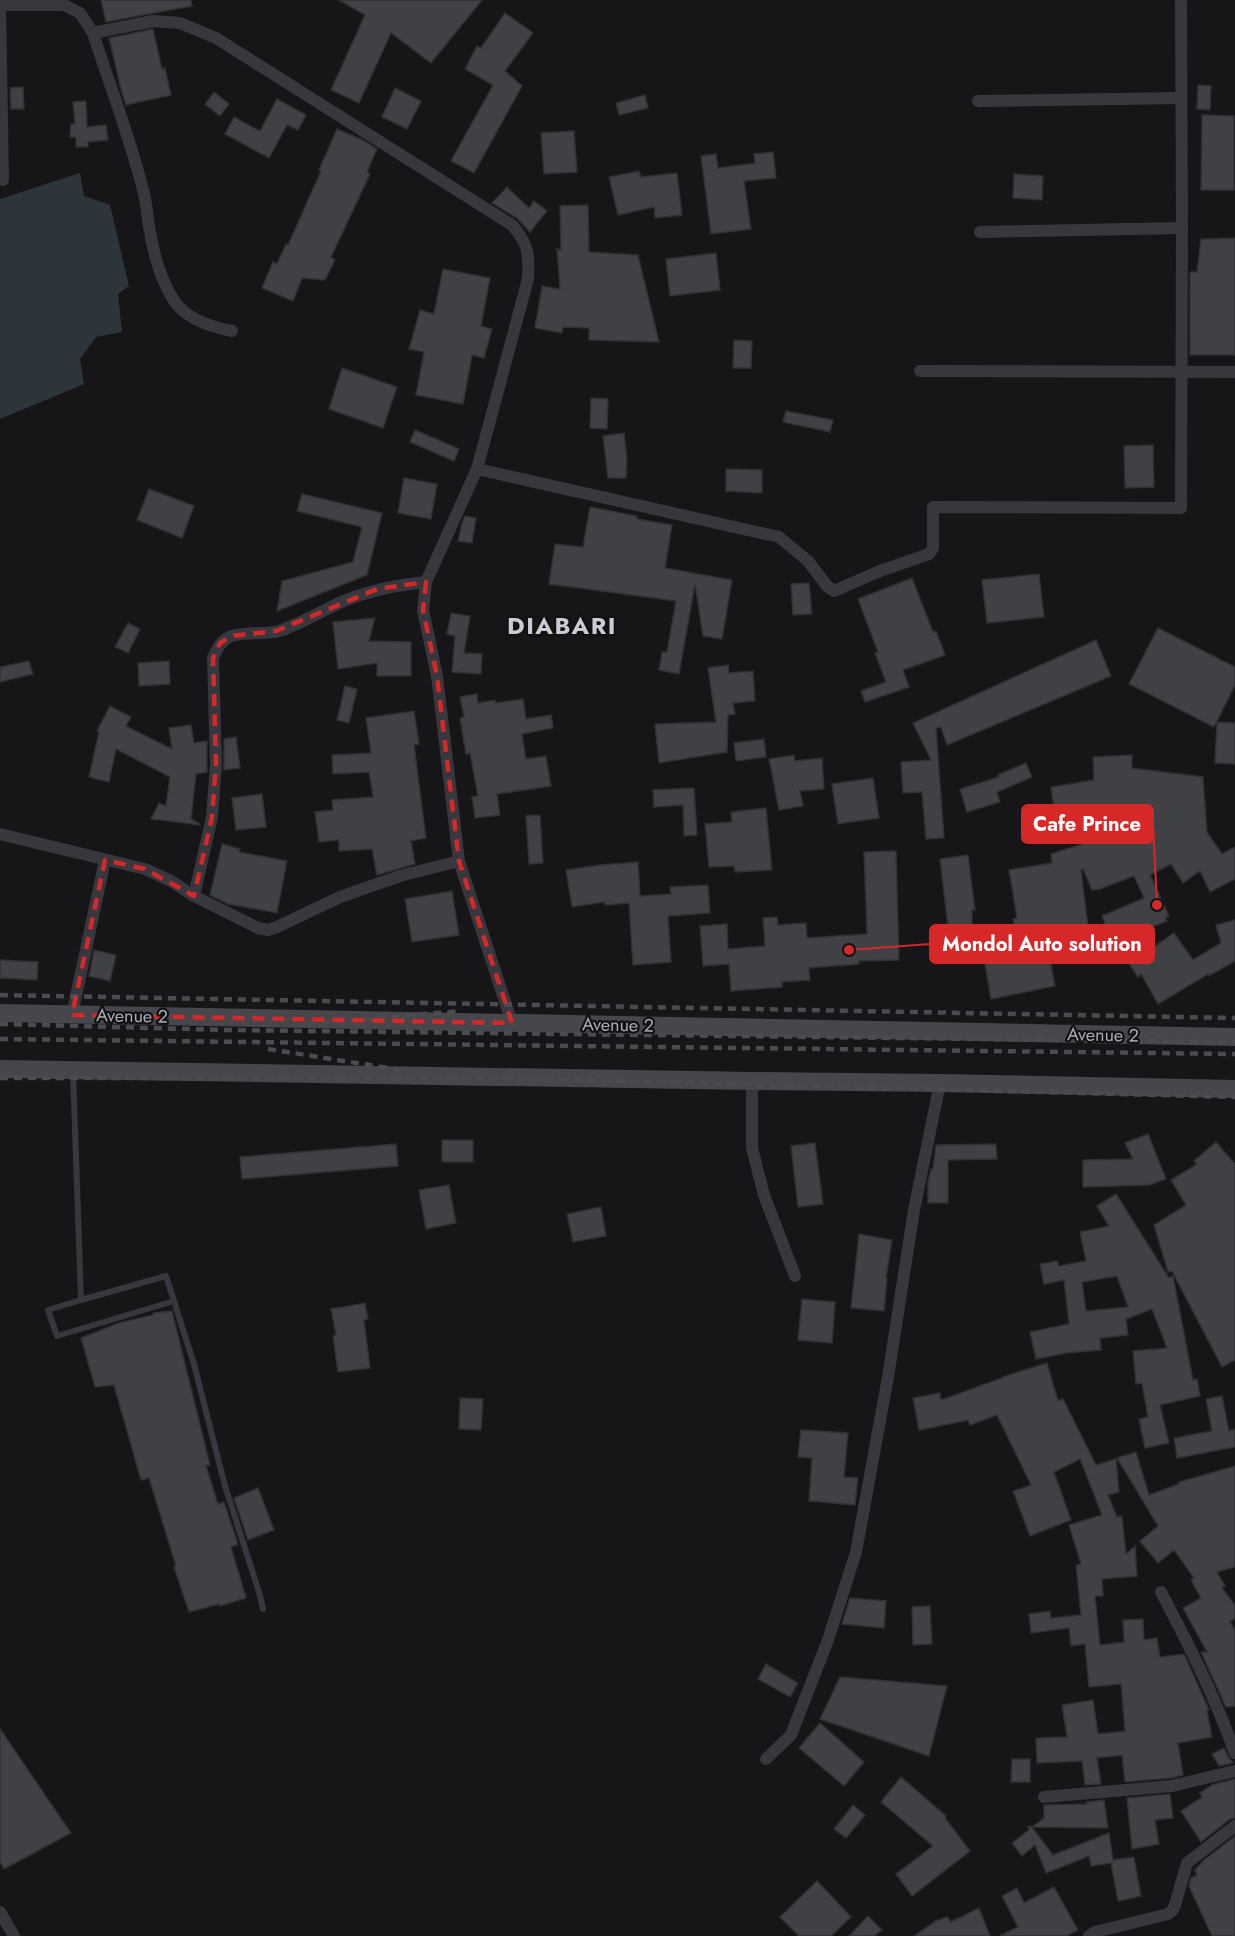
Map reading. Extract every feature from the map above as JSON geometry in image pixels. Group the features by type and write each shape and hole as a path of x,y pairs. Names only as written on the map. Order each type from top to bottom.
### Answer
{"main road":[{"name":"Avenue 2","path":"0,1013 1235,1037"},
{"path":"0,1069 1235,1089"}],"street":[{"path":"477,469 779,537 808,561 827,586 834,591 880,571 929,554 933,548 933,507 1181,508 1181,0"},
{"path":"3,180 0,5 64,4 80,13 93,33 145,197 158,268 174,301 192,317 213,328 232,331"},
{"path":"93,33 153,21 180,22 216,38 512,225 524,239 529,255 528,279 477,469 426,582 423,610 437,676 459,861 512,1023"},
{"path":"978,101 1181,98"},
{"path":"980,232 1182,228"},
{"path":"920,371 1235,372"},
{"path":"194,896 212,817 216,764 213,658 220,643 232,636 284,629 377,589 426,582"},
{"path":"0,834 145,869 258,928 268,930 340,897 400,876 459,861"},
{"path":"72,1015 105,860"},
{"path":"752,1082 752,1148 764,1195 795,1276"},
{"path":"766,1759 791,1735 828,1640 856,1552 888,1377 914,1210 940,1083"},
{"path":"1161,1592 1192,1651 1226,1727 1235,1753"},
{"path":"1044,1797 1172,1786 1235,1771"},
{"path":"1089,1936 1095,1932 1168,1914 1175,1905 1187,1863 1235,1826"},
{"path":"0,1912 14,1936"}],"lane":[{"path":"73,1071 81,1300"},
{"path":"174,1301 57,1336 48,1310 166,1276 174,1301 194,1364 225,1486 263,1610"}],"highlighted area":[{"path":"426,582 423,610 437,676 459,861 512,1023 72,1015 105,860 145,869 194,896 212,817 216,764 213,658 220,643 232,636 276,631 377,589"}],"shaded area":[{"path":"80,173 84,196 110,205 129,286 118,294 122,332 96,337 80,359 84,384 0,419 0,199"}],"building":[{"path":"101,0 191,0 192,6 106,22"},
{"path":"339,0 482,0 431,63 391,33 359,103 331,90 365,15"},
{"path":"505,13 533,33 505,71 522,86 474,173 451,161 493,85 465,69 477,46 481,48"},
{"path":"153,29 162,69 165,68 171,95 126,105 109,38"},
{"path":"1198,85 1211,86 1210,110 1197,109"},
{"path":"23,87 24,109 11,109 10,88"},
{"path":"395,88 421,101 407,129 382,117"},
{"path":"214,92 229,104 220,116 205,104"},
{"path":"645,95 648,108 619,115 616,103"},
{"path":"277,99 306,115 298,130 287,125 269,158 225,134 234,117 260,131"},
{"path":"86,101 87,127 106,125 108,140 88,142 88,147 76,147 76,137 70,137 71,124 75,124 73,102"},
{"path":"1202,115 1234,116 1234,190 1201,190"},
{"path":"337,129 377,149 367,172 370,174 331,257 335,260 325,280 302,278 293,301 262,288 273,262 277,264 286,244 288,245"},
{"path":"574,131 577,172 544,174 541,133"},
{"path":"773,152 776,178 744,181 751,229 711,234 701,156 716,154 718,168 755,163 754,154"},
{"path":"639,171 641,177 677,173 682,215 655,218 654,207 618,215 609,177"},
{"path":"1014,174 1043,176 1042,200 1013,198"},
{"path":"507,187 529,208 534,201 547,211 530,232 517,218 492,203"},
{"path":"588,205 589,252 638,255 659,342 589,340 589,328 563,327 562,333 535,328 542,286 560,289 557,249 561,250 560,206"},
{"path":"1235,238 1235,355 1190,355 1190,272 1197,272 1201,239"},
{"path":"716,253 720,290 670,296 666,259"},
{"path":"443,269 490,278 481,326 492,329 484,358 472,355 463,404 416,395 424,352 409,349 420,310 434,314"},
{"path":"734,340 752,341 751,368 733,368"},
{"path":"342,368 397,387 383,428 329,409"},
{"path":"591,398 608,399 607,429 590,428"},
{"path":"786,411 833,420 830,432 783,422"},
{"path":"415,430 459,449 454,461 410,442"},
{"path":"624,433 627,459 626,478 608,478 603,436"},
{"path":"1153,445 1154,487 1125,488 1124,446"},
{"path":"726,469 762,470 762,493 726,491"},
{"path":"404,478 437,484 431,519 398,513"},
{"path":"149,489 194,506 182,538 137,520"},
{"path":"302,494 382,513 367,575 277,611 282,581 353,562 362,527 297,511"},
{"path":"590,507 672,525 665,568 732,580 722,639 703,636 695,584 679,674 659,670 662,652 667,652 676,601 549,584 555,544 583,547"},
{"path":"465,516 476,518 472,543 458,541"},
{"path":"1039,574 1044,617 987,623 982,580"},
{"path":"912,578 933,632 936,631 945,655 903,670 909,687 865,702 861,691 886,682 875,653 878,652 858,599"},
{"path":"809,583 812,614 793,615 791,584"},
{"path":"451,613 470,616 464,653 482,654 481,674 452,672 455,636 447,634"},
{"path":"375,618 369,641 411,642 411,676 377,676 377,663 338,669 333,622"},
{"path":"128,623 140,629 128,653 115,647"},
{"path":"1158,628 1235,667 1235,685 1214,727 1129,684"},
{"path":"1096,640 1111,676 947,745 941,727 936,728 944,838 926,839 922,792 903,793 901,762 931,760 913,723"},
{"path":"29,661 33,674 0,682 0,667"},
{"path":"169,661 170,684 139,686 138,663"},
{"path":"728,665 729,673 753,671 755,701 733,703 735,714 728,715 727,752 659,763 655,724 716,722 708,668"},
{"path":"345,686 357,689 349,723 337,720"},
{"path":"477,694 478,703 523,699 526,719 551,715 553,728 522,734 526,759 546,756 551,786 497,794 500,815 475,818 472,797 478,796 470,753 466,754 460,718 464,717 460,697"},
{"path":"110,706 131,717 126,726 172,749 169,728 191,725 194,743 207,741 207,772 196,774 191,819 200,825 151,819 159,803 166,806 170,777 116,749 109,782 89,777 99,732 97,731"},
{"path":"414,711 419,744 414,745 426,838 411,841 415,864 377,875 372,849 339,851 339,840 319,842 315,812 333,810 332,800 373,797 369,772 333,774 332,755 371,753 366,718"},
{"path":"1217,722 1235,723 1235,764 1215,763"},
{"path":"236,737 240,768 224,770 224,739"},
{"path":"764,739 766,757 736,761 734,743"},
{"path":"794,755 795,761 822,758 824,789 800,791 803,806 779,810 769,759"},
{"path":"1132,755 1132,768 1203,777 1207,832 1222,854 1235,847 1235,879 1210,892 1200,871 1183,883 1171,864 1150,875 1169,916 1165,918 1167,921 1113,943 1102,916 1144,898 1134,876 1092,890 1083,869 1081,870 1092,959 1051,964 1055,986 991,999 984,958 937,957 938,927 948,927 940,859 968,855 975,910 972,910 972,947 1017,939 1013,919 1017,918 1009,870 1052,863 1051,854 1107,836 1102,809 1055,817 1051,787 1094,780 1093,757"},
{"path":"1026,763 1032,777 997,792 1000,802 967,812 960,789 999,777 998,775"},
{"path":"873,778 879,818 838,824 832,784"},
{"path":"694,788 697,835 684,836 683,805 654,807 653,790"},
{"path":"262,794 266,827 236,830 232,798"},
{"path":"766,808 772,870 735,872 734,866 709,867 705,824 732,822 731,812"},
{"path":"540,815 543,863 529,864 526,816"},
{"path":"222,844 240,849 239,852 287,861 277,913 228,904 210,895"},
{"path":"896,851 899,960 859,961 859,964 809,968 810,980 782,982 782,987 731,991 729,964 703,966 700,926 727,924 728,949 765,946 763,918 777,917 778,925 806,923 807,938 867,934 864,852"},
{"path":"638,862 640,896 671,894 670,887 708,885 710,913 668,916 671,962 633,965 629,903 605,905 604,902 572,907 566,870"},
{"path":"452,891 459,935 412,942 405,899"},
{"path":"1235,920 1235,961 1209,976 1208,974 1158,1004 1141,974 1138,977 1129,964 1174,933 1193,960 1221,943 1216,925"},
{"path":"94,950 116,955 110,981 89,976"},
{"path":"0,960 38,962 37,980 0,978"},
{"path":"1148,1134 1166,1179 1149,1185 1083,1187 1083,1160 1133,1159 1125,1143"},
{"path":"442,1140 473,1140 473,1162 442,1162"},
{"path":"1216,1142 1235,1164 1235,1360 1222,1367 1172,1271 1168,1272 1154,1225 1186,1205 1171,1180 1197,1164 1194,1161"},
{"path":"815,1143 823,1204 798,1207 791,1146"},
{"path":"396,1144 398,1166 242,1179 240,1157"},
{"path":"996,1144 997,1159 948,1160 948,1203 928,1203 928,1183 931,1169 933,1169 936,1145"},
{"path":"449,1185 456,1223 426,1229 419,1190"},
{"path":"1116,1194 1169,1278 1173,1276 1193,1380 1197,1379 1200,1396 1160,1405 1169,1443 1145,1448 1139,1419 1148,1417 1142,1383 1136,1384 1133,1351 1167,1348 1152,1309 1126,1319 1128,1335 1100,1338 1101,1350 1066,1353 1036,1359 1030,1332 1069,1324 1064,1280 1044,1284 1040,1264 1057,1261 1059,1266 1086,1261 1080,1232 1109,1226 1097,1206","holes":["1117,1276 1128,1307 1086,1311 1082,1282"]},
{"path":"601,1207 606,1236 573,1242 567,1214"},
{"path":"859,1234 892,1240 884,1311 851,1308"},
{"path":"802,1299 835,1302 832,1343 798,1340"},
{"path":"365,1303 368,1319 364,1320 370,1368 338,1372 333,1336 336,1335 331,1309"},
{"path":"172,1311 210,1465 206,1466 218,1504 224,1502 238,1544 231,1547 246,1598 189,1612 149,1478 141,1480 114,1385 95,1387 81,1338 119,1323 153,1315 153,1313"},
{"path":"1047,1363 1058,1401 1063,1399 1096,1465 1116,1459 1119,1492 1108,1495 1117,1517 1122,1516 1126,1554 1135,1546 1137,1576 1102,1579 1103,1596 1095,1596 1100,1645 1124,1642 1123,1620 1143,1619 1144,1640 1157,1638 1160,1657 1184,1654 1209,1710 1207,1711 1212,1737 1178,1743 1183,1775 1125,1782 1122,1755 1097,1758 1101,1784 1085,1785 1082,1761 1037,1763 1036,1738 1067,1737 1062,1705 1093,1700 1098,1734 1125,1731 1121,1684 1089,1687 1085,1644 1071,1646 1069,1628 1031,1633 1029,1614 1050,1611 1051,1618 1081,1615 1076,1565 1081,1564 1069,1525 1102,1515 1080,1459 1054,1472 1071,1520 1030,1536 1013,1491 1031,1485 997,1415 970,1425 968,1420 919,1430 913,1398 940,1393 941,1400"},
{"path":"1222,1396 1229,1431 1235,1429 1235,1447 1177,1458 1174,1438 1212,1431 1206,1399"},
{"path":"460,1398 483,1399 481,1430 459,1429"},
{"path":"801,1430 848,1433 844,1477 858,1478 855,1505 809,1501 812,1458 798,1457"},
{"path":"1136,1452 1149,1495 1179,1484 1179,1482 1235,1466 1235,1567 1217,1572 1225,1586 1222,1588 1235,1605 1235,1618 1230,1622 1235,1630 1235,1706 1226,1707 1201,1652 1207,1652 1183,1608 1201,1598 1191,1580 1194,1578 1174,1550 1158,1563 1140,1541 1158,1526 1117,1458"},
{"path":"258,1488 274,1530 248,1540 234,1498"},
{"path":"850,1598 886,1601 884,1628 842,1624"},
{"path":"930,1606 932,1644 913,1645 912,1607"},
{"path":"766,1664 798,1683 790,1697 758,1679"},
{"path":"840,1677 947,1686 929,1756 820,1719"},
{"path":"820,1723 864,1762 844,1786 799,1748"},
{"path":"0,1729 71,1833 4,1869 0,1862"},
{"path":"1224,1748 1233,1763 1219,1766 1212,1754"},
{"path":"1012,1759 1030,1759 1030,1782 1011,1782"},
{"path":"901,1777 946,1816 945,1818 970,1851 912,1896 896,1874 933,1846 881,1802"},
{"path":"1235,1779 1235,1818 1230,1819 1201,1842 1181,1811 1202,1797 1200,1793 1212,1785"},
{"path":"1170,1794 1173,1818 1155,1820 1159,1844 1132,1849 1127,1798"},
{"path":"1104,1800 1108,1828 1032,1827 1044,1818 1044,1805 1087,1804 1086,1802"},
{"path":"853,1805 865,1815 846,1838 834,1829"},
{"path":"1031,1826 1053,1855 1109,1833 1113,1860 1134,1857 1141,1896 1118,1901 1111,1863 1091,1866 1089,1856 1046,1873 1035,1845 1022,1856 1012,1843"},
{"path":"1235,1836 1235,1936 1212,1936 1189,1886 1191,1878 1197,1875 1195,1870 1203,1861"},
{"path":"817,1881 851,1917 831,1936 799,1936 780,1917"},
{"path":"1054,1887 1078,1930 1067,1936 999,1936 1018,1927 1002,1896 1017,1888 1024,1903"},
{"path":"979,1908 990,1936 914,1936 936,1921 947,1917 951,1922"},
{"path":"868,1916 882,1930 874,1936 849,1936"}],"railway":[{"path":"0,995 1235,1018"},
{"path":"308,1024 461,1011"},
{"path":"0,1024 228,1030 1235,1042"},
{"path":"0,1039 1235,1054"},
{"path":"268,1049 407,1071"},
{"path":"0,1078 499,1078 1235,1097"}],"place":[{"name":"Cafe Prince","path":"1157,905"},
{"name":"Mondol Auto solution","path":"849,950"}],"district":[{"name":"DIABARI","path":"562,626"}]}
